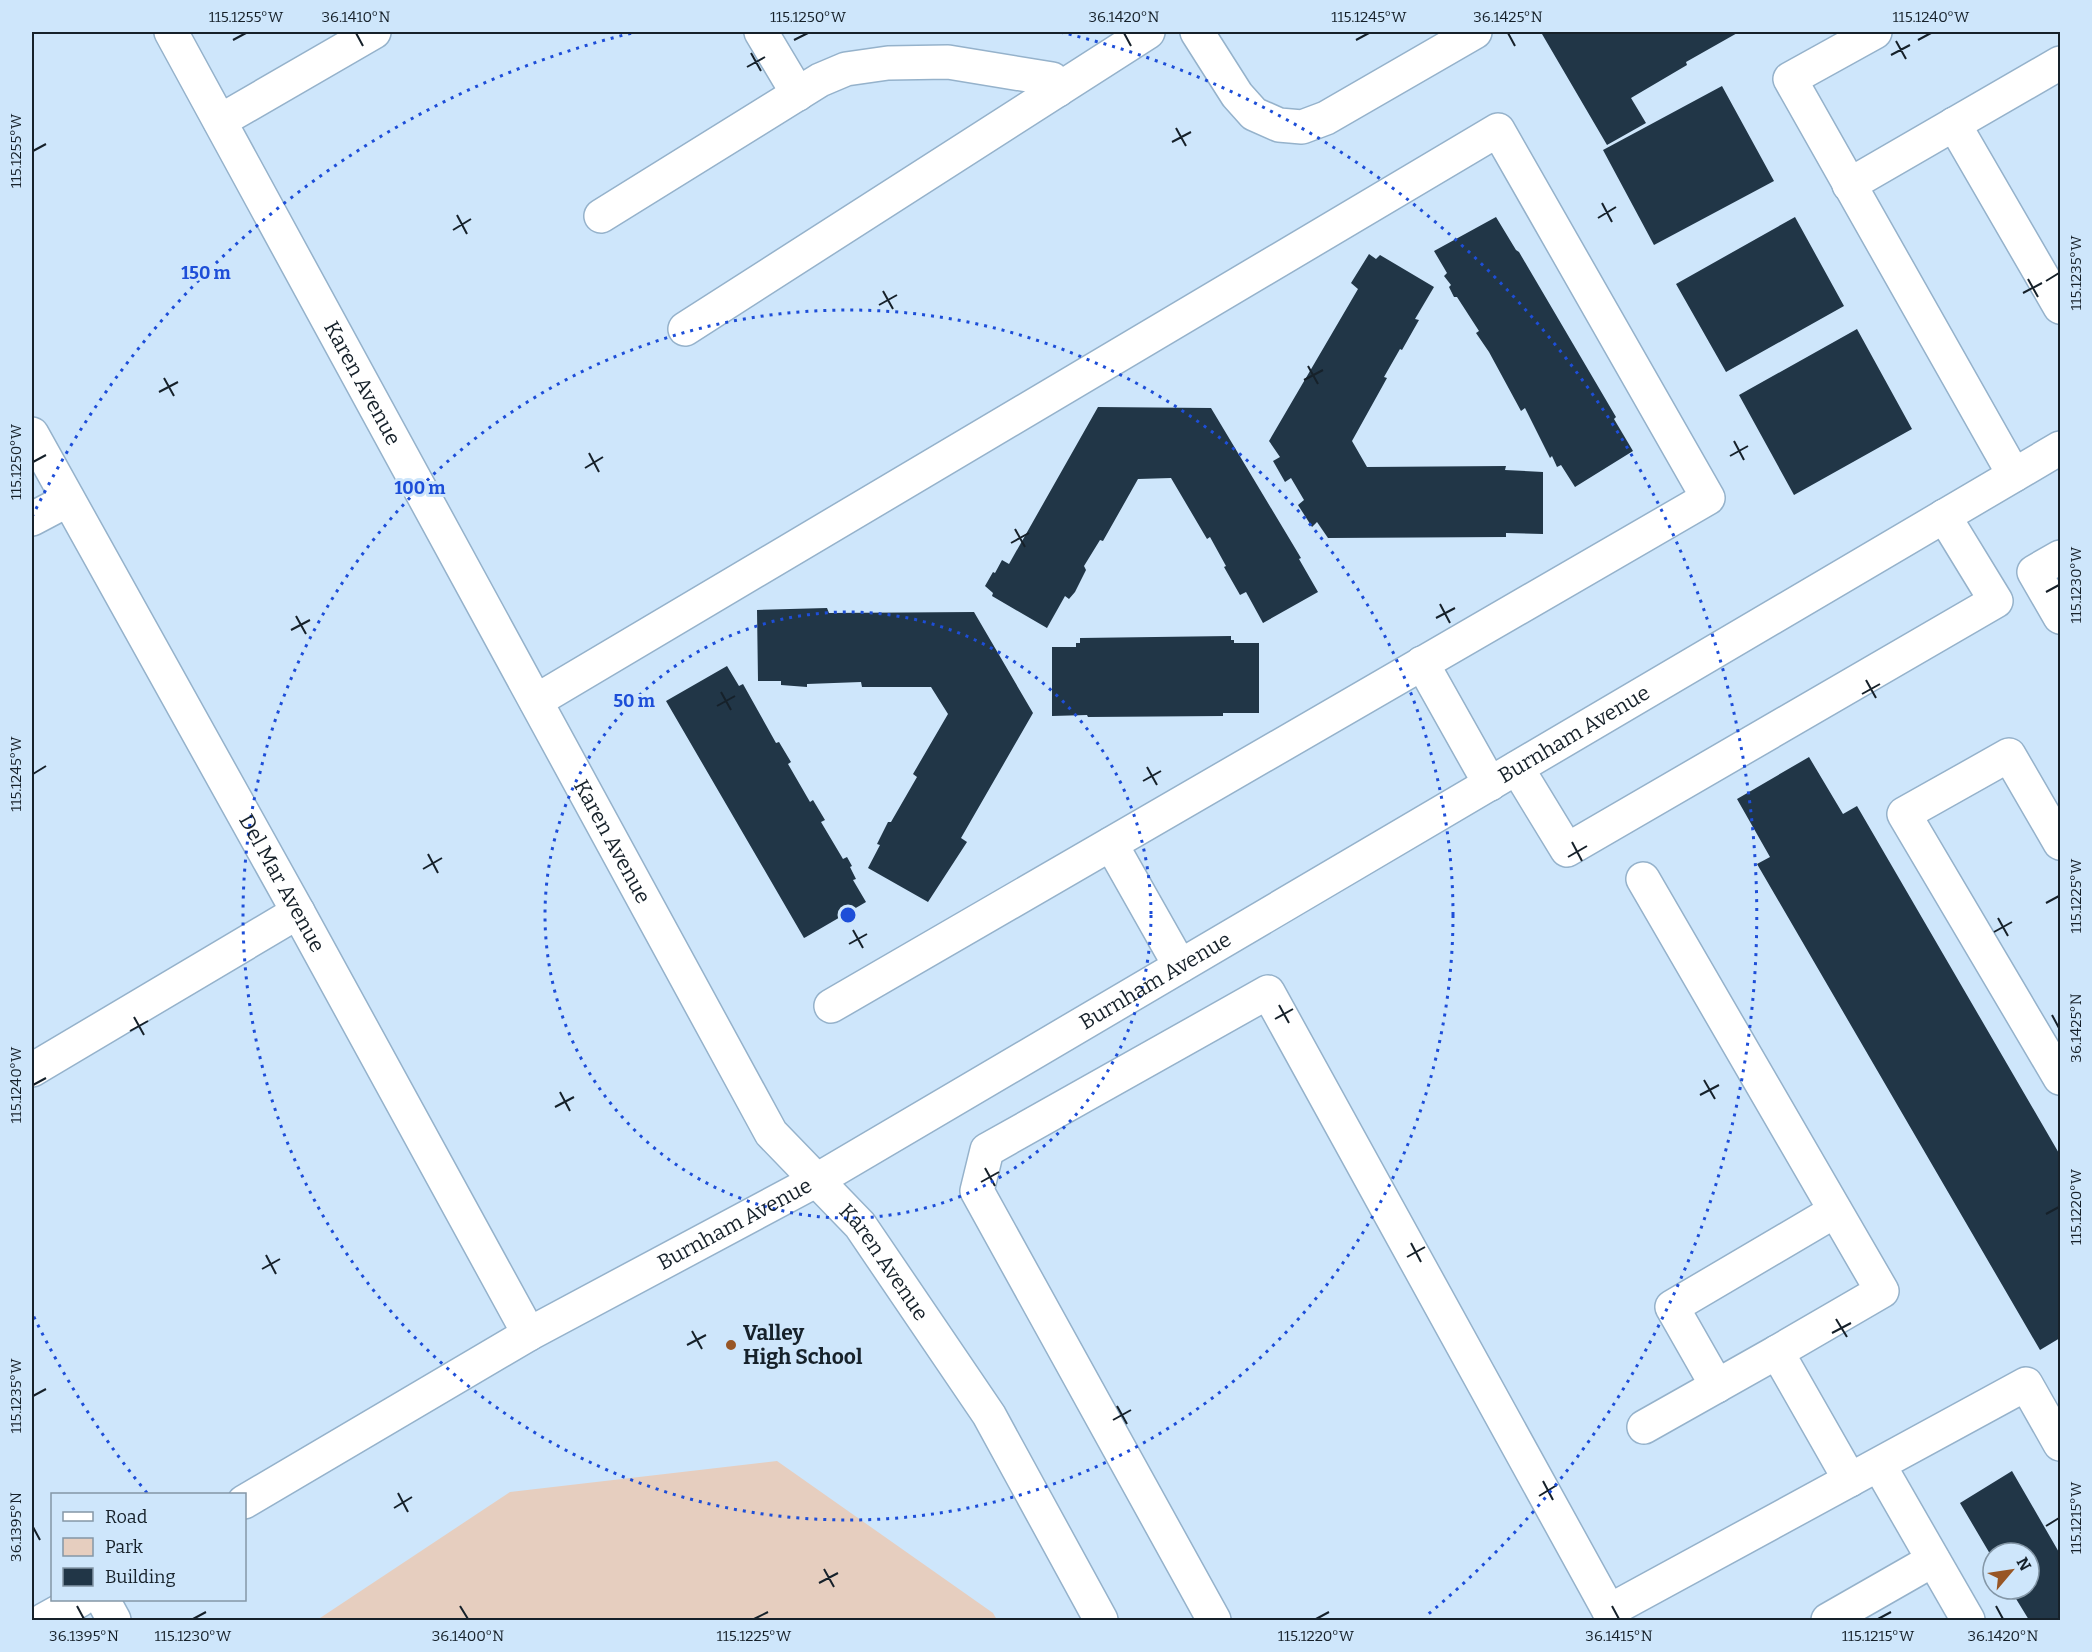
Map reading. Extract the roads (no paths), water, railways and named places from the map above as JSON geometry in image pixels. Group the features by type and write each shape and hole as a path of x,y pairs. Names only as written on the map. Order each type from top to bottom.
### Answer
{"street":[{"name":"Karen Avenue","path":"171,32 771,1133 860,1225 989,1415 1101,1620"},
{"path":"220,121 374,32"},
{"path":"761,32 798,94"},
{"path":"684,329 1148,32"},
{"path":"1197,32 1237,95 1254,114 1279,125 1302,127 1326,118 1475,32"},
{"path":"1875,32 1790,80 2014,475"},
{"path":"601,216 820,80 846,69 888,63 948,62 1052,79 1058,90"},
{"path":"1850,184 2060,64"},
{"path":"1954,124 2061,307"},
{"path":"536,701 1498,130 1708,498 831,1006"},
{"name":"Del Mar Avenue","path":"32,434 529,1334"},
{"name":"Burnham Avenue","path":"246,1501 529,1334 817,1180 2061,448"},
{"path":"32,519 68,500"},
{"path":"1422,663 1504,776 1568,850 1996,601 1944,516"},
{"path":"2061,557 2034,572 2061,617"},
{"path":"2061,843 2009,755 1904,814 2061,1078"},
{"path":"1111,844 1180,966"},
{"path":"1643,879 1882,1291 1644,1427"},
{"path":"32,1070 298,912"},
{"path":"1214,1620 977,1191 987,1150 1268,992 1612,1616 1850,1480 2026,1384 2052,1409 2061,1444"},
{"path":"1717,1386 1672,1307 1835,1211"},
{"path":"1777,1352 1850,1480"},
{"path":"1879,1465 1968,1620"},
{"path":"1828,1620 1933,1560"},
{"path":"44,1620 77,1601"},
{"path":"104,1601 114,1620"}],"place":[{"name":"Valley High School","path":"731,1345"}]}
